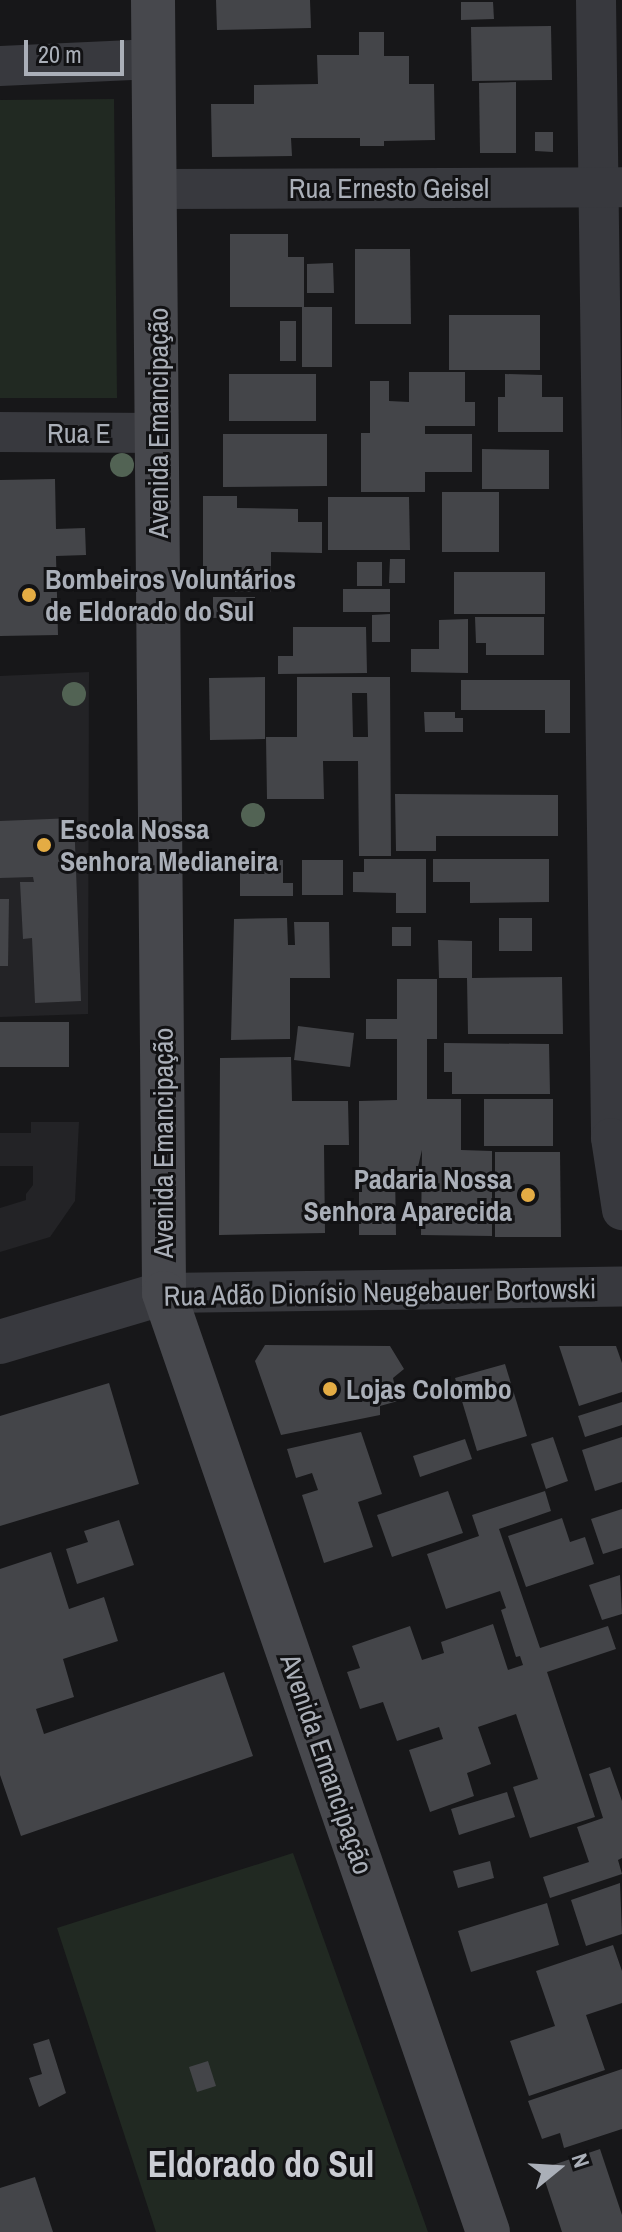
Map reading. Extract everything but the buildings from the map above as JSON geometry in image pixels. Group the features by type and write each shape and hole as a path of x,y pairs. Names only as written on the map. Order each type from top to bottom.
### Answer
{"main road":[{"name":"Avenida Emancipação","path":"153,0 164,1293 488,2232"}],"street":[{"path":"596,0 610,187 611,1123 622,1210"},
{"path":"0,66 154,59"},
{"name":"Rua Ernesto Geisel","path":"155,189 610,187"},
{"name":"Rua E","path":"0,432 158,433"},
{"name":"Rua Adão Dionísio Neugebauer Bortowski","path":"0,1342 164,1293 622,1287"}],"shaded area":[{"path":"114,99 117,398 0,398 0,100"},
{"name":"Escola Nossa Senhora Medianeira","path":"89,672 88,1014 0,1017 0,676"},
{"path":"31,1122 79,1122 75,1201 50,1237 0,1252 0,1208 26,1200 26,1194 33,1185 33,1166 0,1166 0,1133 31,1133"},
{"path":"293,1853 428,2232 156,2232 57,1928"}],"place":[{"name":"Bombeiros Voluntários de Eldorado do Sul","path":"29,595"},
{"name":"Escola Nossa Senhora Medianeira","path":"44,845"},
{"name":"Padaria Nossa Senhora Aparecida","path":"528,1195"},
{"name":"Lojas Colombo","path":"330,1389"}],"district":[{"name":"Eldorado do Sul","path":"261,2165"}]}
